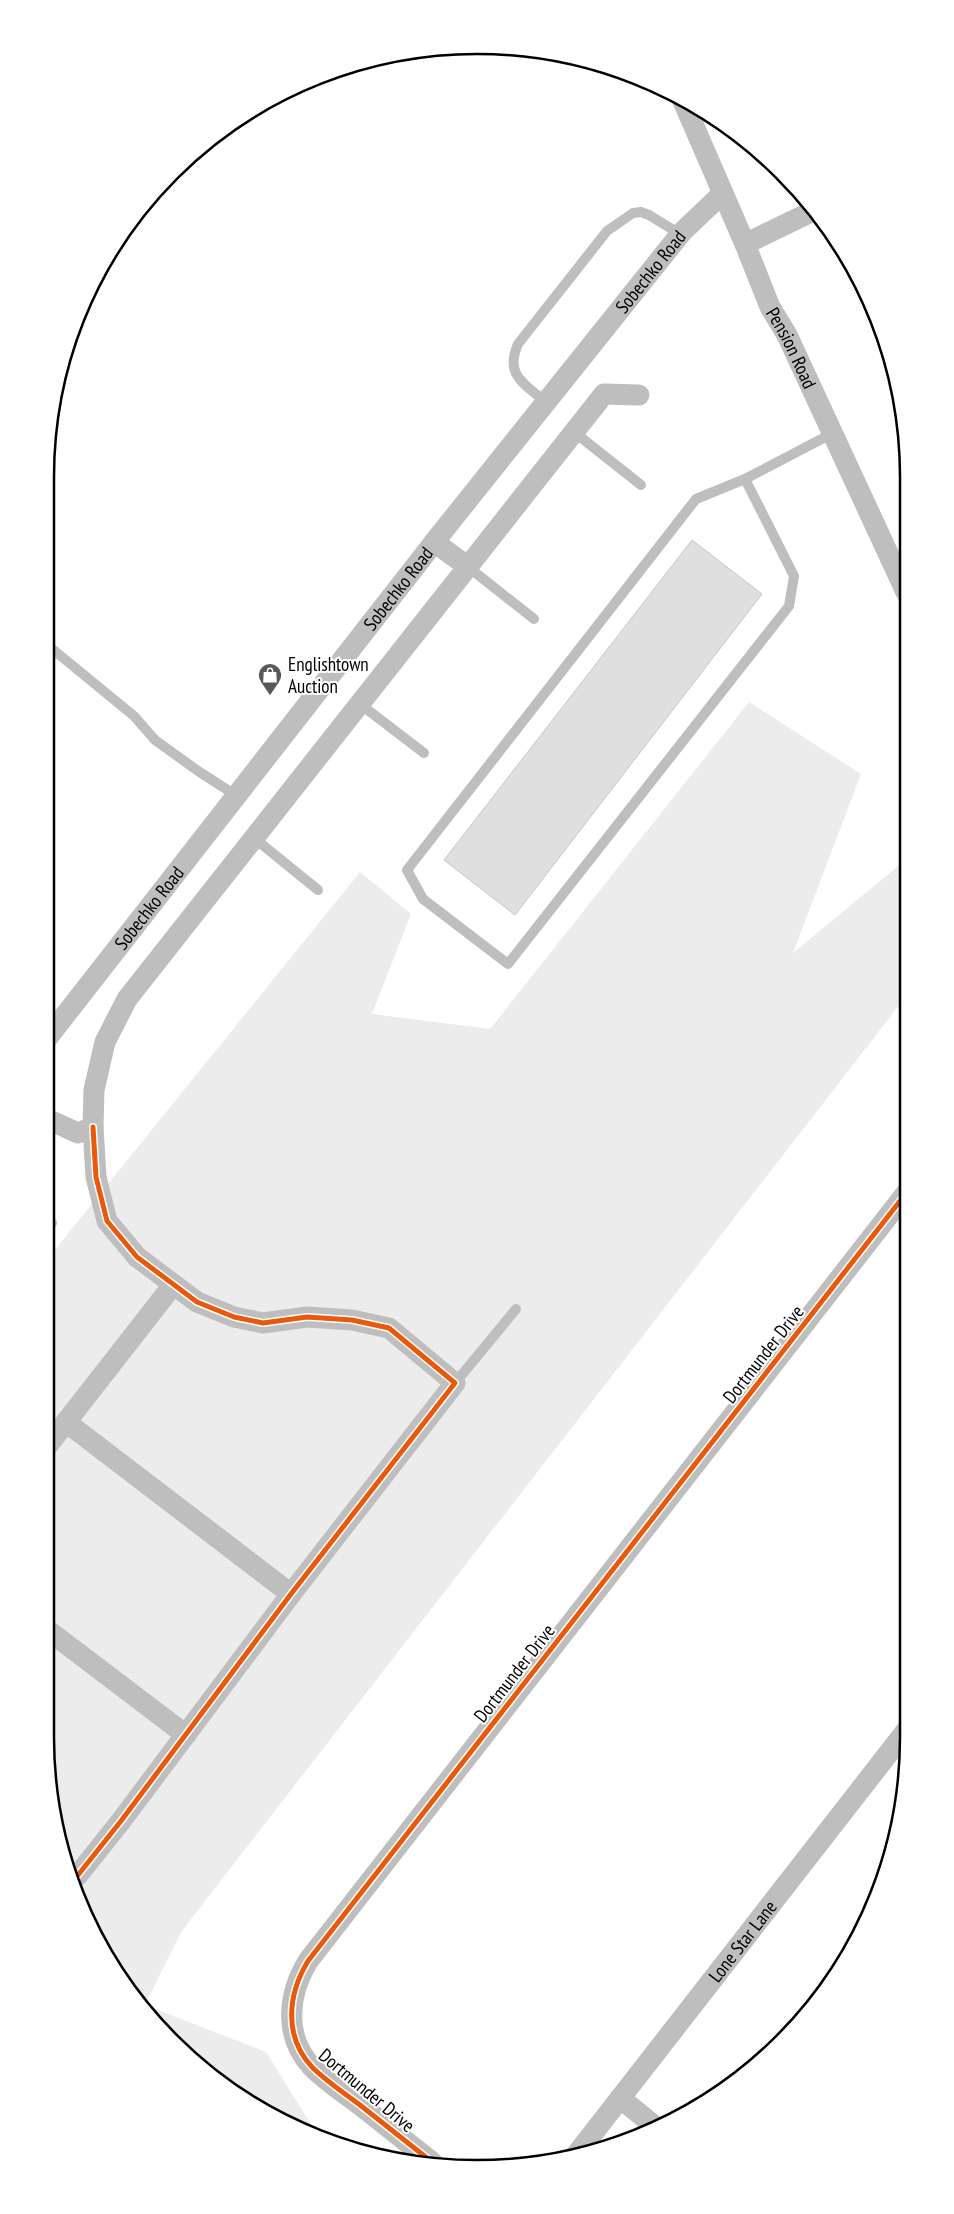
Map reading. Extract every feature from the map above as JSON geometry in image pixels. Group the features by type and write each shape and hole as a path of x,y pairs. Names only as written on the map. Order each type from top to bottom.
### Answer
{"street":[{"name":"Pension Road","path":"686,109 770,306 787,335 900,579"},
{"name":"Sobechko Road","path":"54,1027 237,796 434,542 547,403 680,234 723,192"},
{"path":"745,244 808,213"},
{"path":"77,1876 109,1837 291,1594 455,1383 389,1328 352,1320 308,1317 263,1323 234,1317 197,1302 137,1257 107,1221 96,1177 93,1127 94,1090 105,1042 127,999 604,394 639,394"},
{"path":"434,542 467,566"},
{"path":"54,1122 78,1133 93,1127"},
{"name":"Dortmunder Drive","path":"426,2157 321,2075 305,2058 292,2028 291,2008 298,1978 314,1954 900,1202"},
{"path":"54,1437 173,1285"},
{"path":"66,1422 291,1594"},
{"path":"54,1635 186,1735"},
{"name":"Lone Star Lane","path":"582,2147 900,1739"},
{"path":"620,2098 651,2123"}],"lane":[{"path":"547,403 519,378 513,368 513,355 518,344 607,231 633,213 649,214 680,234"},
{"path":"574,432 641,484"},
{"path":"745,479 794,576 789,606 508,964 423,899 407,870 696,499 745,479 833,433"},
{"path":"467,566 534,619"},
{"path":"54,650 134,716 155,740 237,796"},
{"path":"360,704 424,753"},
{"path":"254,838 318,890"},
{"path":"455,1383 516,1309"}],"shaded area":[{"path":"749,702 861,774 793,953 900,865 900,1004 181,1932 147,2002 110,1949 86,1899 68,1847 57,1792 54,1737 54,1251 360,872 411,914 372,1014 490,1029"},
{"path":"152,2008 266,2052 312,2127 265,2104 219,2073 178,2036"}],"building":[{"path":"692,540 762,594 515,915 444,860"}],"cycle path":[{"path":"77,1876 121,1821 291,1594 455,1383 389,1328 352,1320 307,1317 263,1323 234,1317 197,1302 137,1257 107,1221 96,1177 93,1127"},
{"path":"426,2157 323,2077 303,2055 296,2042 292,2015 296,1987 301,1974 308,1961 900,1201"}],"place":[{"name":"Englishtown Auction","path":"270,696"}]}
